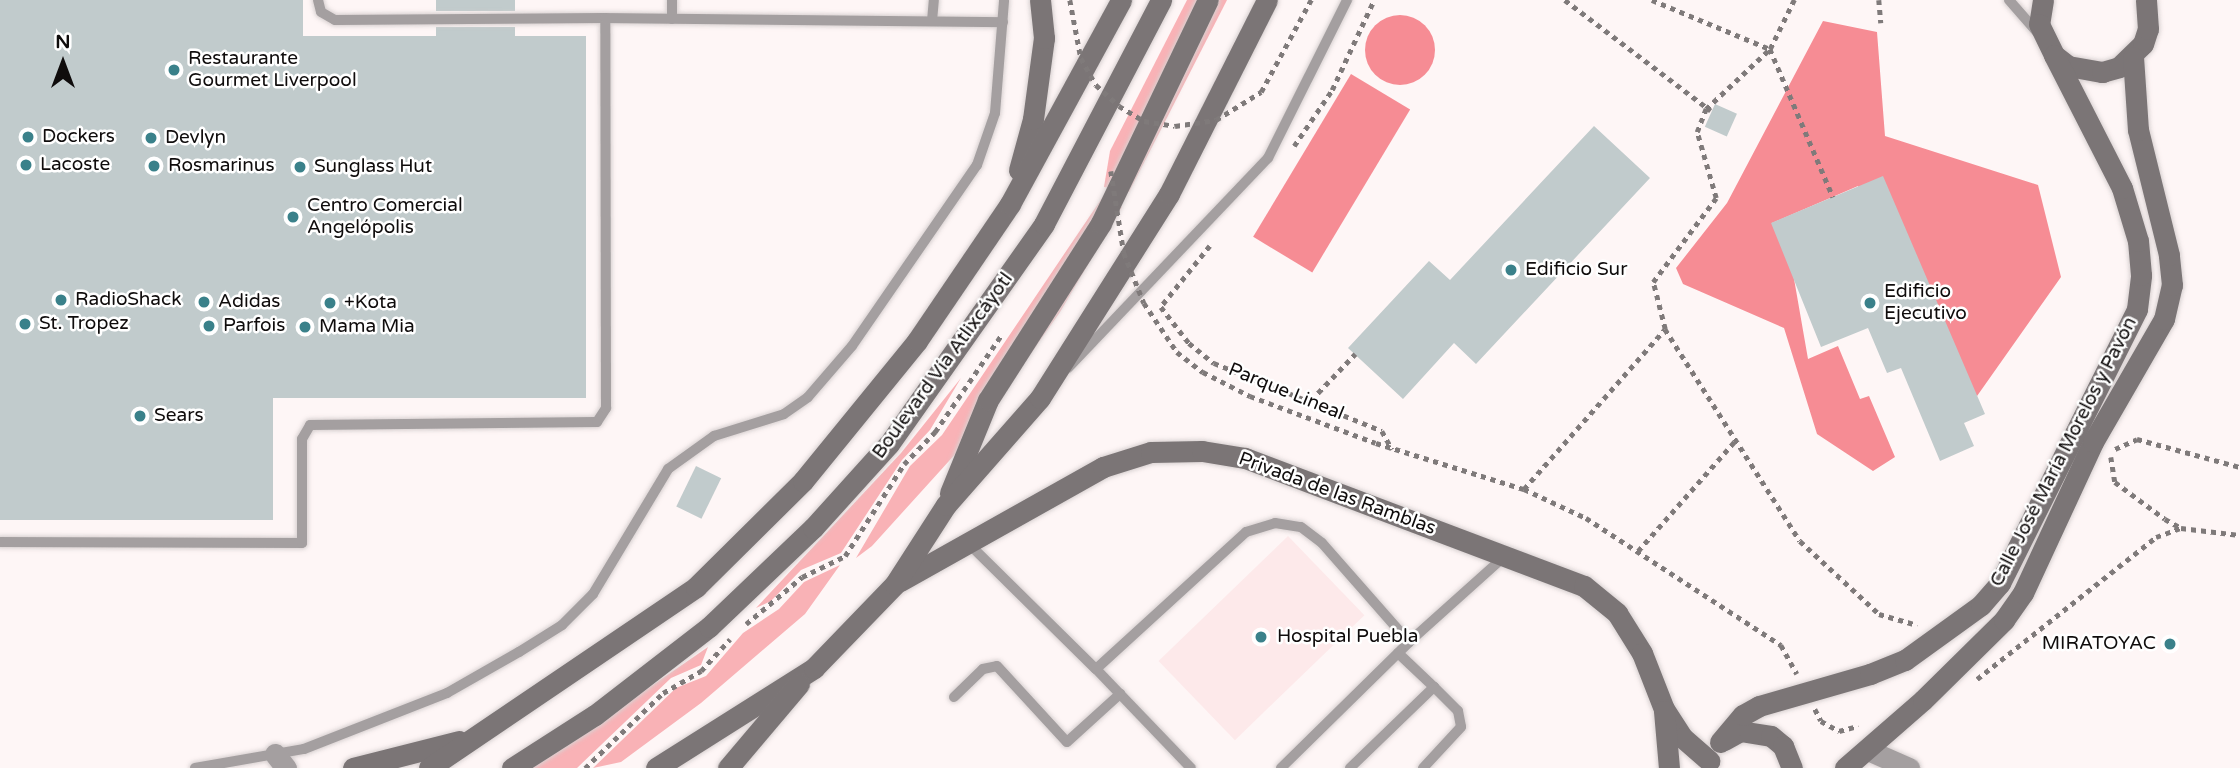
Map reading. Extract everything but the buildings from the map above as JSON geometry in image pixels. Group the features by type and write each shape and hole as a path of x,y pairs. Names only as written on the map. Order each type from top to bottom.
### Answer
{"main road":[{"path":"1010,204 1033,119 1044,38 1040,0"},
{"path":"429,768 696,587 803,481 917,341 1010,204 1121,0"},
{"name":"Boulevard Vía Atlixcáyotl","path":"512,768 595,715 709,627 813,528 889,444 1044,224 1161,0"},
{"path":"946,505 988,400 1101,223 1208,0"},
{"path":"728,768 814,668 895,584 946,505 1040,398 1169,194 1267,0"},
{"path":"2043,0 2039,24 2049,48 2068,66 2093,72 2119,67 2133,57 2148,29 2146,0"},
{"name":"Calle José María Morelos y Pavón","path":"1708,765 1720,742 1742,715 1807,691 1870,674 1938,639 1981,605 2000,583 2137,309 2141,275 2138,241 2122,188 2049,48"},
{"name":"Calle José María Morelos y Pavón","path":"1845,768 1868,750 2004,620 2023,593 2094,442 2164,319 2172,285 2169,256 2138,130 2133,57"},
{"name":"Privada de las Ramblas","path":"895,584 1103,467 1151,452 1202,451 1245,458 1584,586 1617,613 1642,653 1664,709 1683,738 1708,765"},
{"path":"656,768 814,668"},
{"path":"1664,709 1669,768"},
{"path":"1720,742 1740,732 1771,736 1783,746 1792,768"},
{"path":"354,768 478,737"}],"street":[{"path":"1868,750 1908,768"}],"lane":[{"path":"318,0 321,12 335,20 605,18 1003,22"},
{"path":"672,0 672,19"},
{"path":"932,22 934,0"},
{"path":"195,768 281,761 304,749 447,694 562,625 593,594 668,469 714,436 784,414 808,397 852,346 977,164 996,113 1004,0"},
{"path":"1040,398 1268,158 1347,0"},
{"path":"2009,0 2049,48"},
{"path":"0,542 302,543 302,439 310,425 597,422 606,408 605,18"},
{"path":"1096,669 1247,532 1275,523 1301,527 1322,543 1409,642"},
{"path":"967,542 1096,669 1191,768"},
{"path":"1281,768 1409,642 1506,555"},
{"path":"1398,653 1458,711 1461,727 1423,768"},
{"path":"954,698 983,669 997,666 1067,742 1120,694"},
{"path":"1350,768 1434,687"}],"path":[{"path":"1070,0 1081,58 1096,85 1119,106 1144,121 1175,126 1216,120 1261,92 1311,0"},
{"path":"1286,158 1332,90 1374,0"},
{"path":"1564,0 1709,110"},
{"path":"1652,0 1770,49 1833,197"},
{"path":"1794,0 1770,49 1709,110 1697,132 1716,198 1653,282 1665,329 1800,541 1879,614 1916,624 1938,639"},
{"path":"1879,0 1881,23"},
{"name":"Parque Lineal","path":"1111,171 1124,253 1144,303 1177,352 1203,372 1250,396 1392,449 1524,489 1586,518 1782,645 1821,721 1839,732 1864,721"},
{"path":"1213,241 1161,307 1188,343 1214,363 1382,431 1392,449"},
{"path":"1524,489 1665,329"},
{"path":"1311,400 1355,354"},
{"path":"2181,528 2115,482 2109,468 2118,446 2137,439 2240,467"},
{"path":"1638,551 1736,440"},
{"path":"1965,689 2156,537 2181,528 2240,535"}],"shaded area":[{"path":"1187,0 1227,0 1129,192 1104,187 1110,151"},
{"path":"1407,15 1420,21 1429,30 1433,36 1433,64 1425,75 1414,83 1393,85 1375,75 1367,64 1365,43 1375,25 1386,17"},
{"path":"1823,21 1877,32 1885,136 2038,185 2061,277 1958,423 1858,186 1772,223 1793,273 1808,359 1838,346 1860,399 1869,396 1895,457 1873,471 1817,434 1784,328 1683,284 1676,268 1727,203"},
{"path":"1351,74 1410,110 1312,272 1253,237"},
{"path":"1102,198 1122,207 1060,312 978,429 872,546 856,558 910,466 942,435"},
{"path":"961,378 930,430 902,460 841,553 801,570 771,601 756,608 901,453"},
{"name":"Hospital Puebla","path":"1288,536 1364,615 1235,740 1159,661"},
{"path":"840,565 805,614 701,703 621,762 593,768 676,688 706,676 743,633 779,609 804,582"},
{"path":"708,647 701,665 671,678 577,768 532,768"}],"place":[{"name":"Restaurante Gourmet Liverpool","path":"174,70"},
{"name":"Dockers","path":"28,137"},
{"name":"Devlyn","path":"151,138"},
{"name":"Lacoste","path":"26,165"},
{"name":"Rosmarinus","path":"154,166"},
{"name":"Sunglass Hut","path":"300,167"},
{"name":"Centro Comercial Angelópolis","path":"293,217"},
{"name":"Edificio Sur","path":"1511,270"},
{"name":"RadioShack","path":"61,300"},
{"name":"Adidas","path":"204,302"},
{"name":"+Kota","path":"330,303"},
{"name":"Edificio Ejecutivo","path":"1870,303"},
{"name":"St. Tropez","path":"25,324"},
{"name":"Parfois","path":"209,326"},
{"name":"Mama Mia","path":"305,327"},
{"name":"Sears","path":"140,416"},
{"name":"Hospital Puebla","path":"1261,637"},
{"name":"MIRATOYAC","path":"2170,644"}]}
